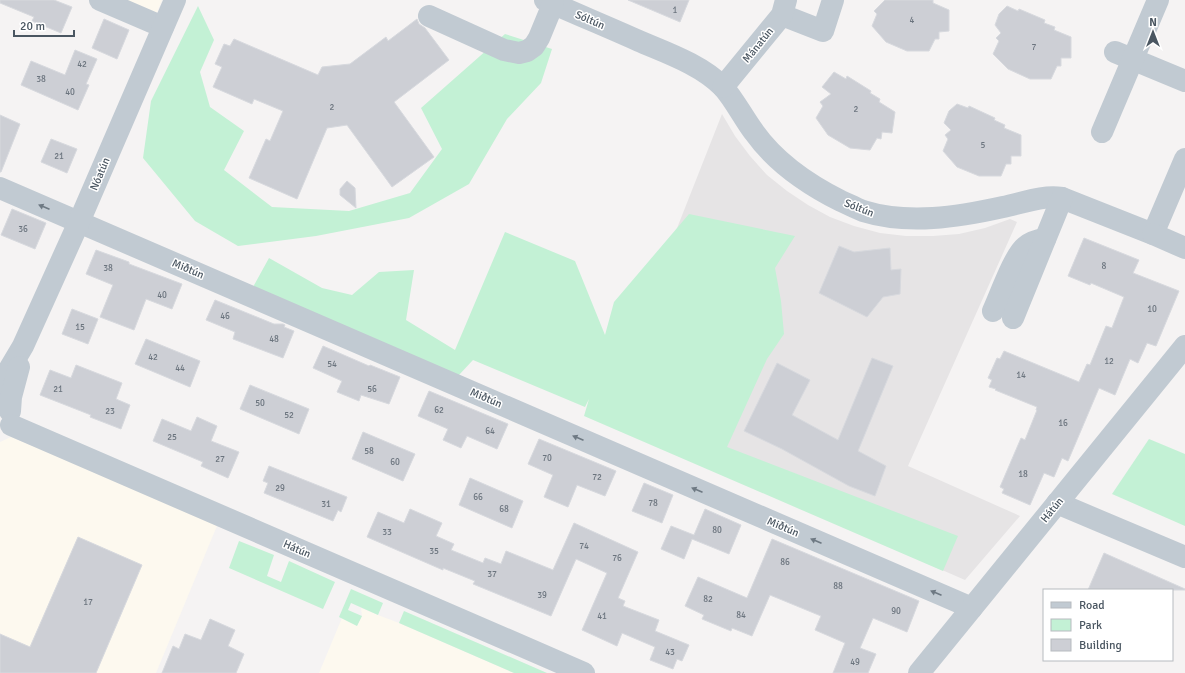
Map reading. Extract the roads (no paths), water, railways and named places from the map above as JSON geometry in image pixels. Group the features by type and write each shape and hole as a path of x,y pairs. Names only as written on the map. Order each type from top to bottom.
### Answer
{"street":[{"path":"100,0 164,27"},
{"name":"Nóatún","path":"0,385 23,346 79,222 175,0"},
{"path":"784,8 824,31 833,0"},
{"path":"1102,132 1124,56 1158,0"},
{"path":"429,16 504,50 518,53 527,51 534,46 539,38 549,2"},
{"name":"Sóltún","path":"549,2 690,63 723,87 755,134 784,166 817,188 861,210 896,217 940,217 977,213 1042,197 1053,197 1062,198 1153,234"},
{"name":"Mánatún","path":"723,87 784,8"},
{"path":"1124,56 1185,81"},
{"path":"1185,159 1153,234 1185,248"},
{"name":"Miðtún","path":"0,188 972,608"},
{"path":"1003,314 1045,240 1062,198"},
{"name":"Nóatún","path":"5,419 19,368 23,346"},
{"name":"Hátún","path":"919,673 1185,346"},
{"name":"Hátún","path":"5,419 584,673"},
{"path":"1057,504 1185,557"}]}
